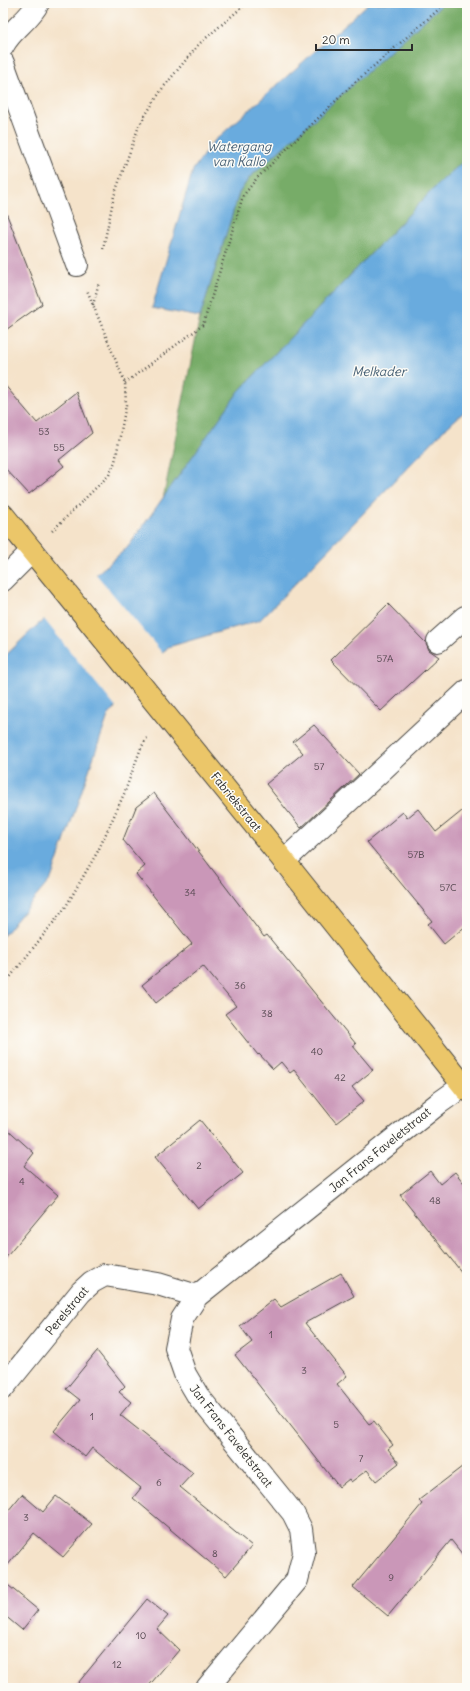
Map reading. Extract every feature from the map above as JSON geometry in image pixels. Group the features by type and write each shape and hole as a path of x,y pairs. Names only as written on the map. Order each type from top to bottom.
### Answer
{"main road":[{"name":"Fabriekstraat","path":"3,516 284,861 465,1088"}],"street":[{"path":"3,46 7,37 34,11 38,3"},
{"path":"3,62 77,265"},
{"path":"3,580 37,558"},
{"path":"438,641 465,617 467,620"},
{"path":"284,861 467,691"},
{"name":"Jan Frans Faveletstraat","path":"207,1688 297,1580 304,1554 301,1529 293,1513 198,1396 184,1374 176,1348 182,1319 197,1296 439,1103 465,1088"},
{"name":"Perelstraat","path":"3,1388 81,1292 92,1282 105,1275 158,1284 197,1296"}],"path":[{"path":"102,254 114,196 139,126 162,89 199,44 247,3"},
{"path":"125,384 203,325 242,196 257,178 352,86 446,3"},
{"path":"37,558 109,475 115,462 126,405 125,384 77,265"},
{"path":"93,305 99,285 99,277"},
{"path":"3,986 64,908 98,851 124,794 141,748 161,709"}],"green space":[{"path":"444,3 467,3 467,158 440,182 239,391 163,499 200,317 239,193 249,178"}],"water":[{"name":"Watergang van Kallo","path":"369,3 444,3 249,178 239,193 200,317 152,308 193,170 211,144"},
{"name":"Melkader","path":"467,158 467,409 442,432 260,620 168,647 108,716 51,879 3,936 3,658 33,629 128,547 239,391 440,182"}],"pier":[{"path":"95,573 164,655 117,709 43,618"}],"building":[{"path":"5,210 42,304 3,332 3,211"},
{"path":"3,383 37,423 76,392 92,433 59,460 64,466 29,494 3,466"},
{"path":"388,604 426,643 429,650 439,657 381,711 331,660"},
{"path":"314,725 359,774 301,828 266,784 303,753 293,742"},
{"path":"154,793 264,937 267,935 356,1044 353,1046 373,1070 352,1087 364,1101 336,1123 294,1070 290,1073 281,1062 273,1069 259,1054 258,1055 225,1014 236,1006 203,966 156,1003 142,985 192,944 136,874 145,866 123,840 136,807"},
{"path":"467,807 467,925 444,944 428,924 432,921 367,842 403,812 407,818 418,809 436,832"},
{"path":"200,1120 243,1173 198,1209 155,1157"},
{"path":"3,1125 34,1153 24,1166 58,1195 3,1261"},
{"path":"430,1171 440,1184 455,1172 467,1187 467,1279 400,1195"},
{"path":"341,1273 354,1296 305,1323 347,1376 337,1384 369,1424 374,1421 393,1445 388,1449 399,1463 376,1481 367,1470 351,1482 349,1479 339,1487 235,1355 252,1342 240,1326 274,1299 281,1307"},
{"path":"97,1351 125,1386 119,1392 131,1402 120,1415 193,1473 180,1487 252,1546 226,1576 133,1498 141,1488 92,1448 85,1457 54,1431 80,1400 66,1389"},
{"path":"467,1463 467,1560 451,1540 388,1616 353,1587 422,1504 419,1500"},
{"path":"22,1494 43,1512 56,1496 92,1524 63,1557 34,1533 3,1571 3,1517"},
{"path":"3,1581 38,1610 22,1630 3,1614"},
{"path":"147,1599 168,1616 157,1629 179,1650 147,1688 74,1688"}]}
